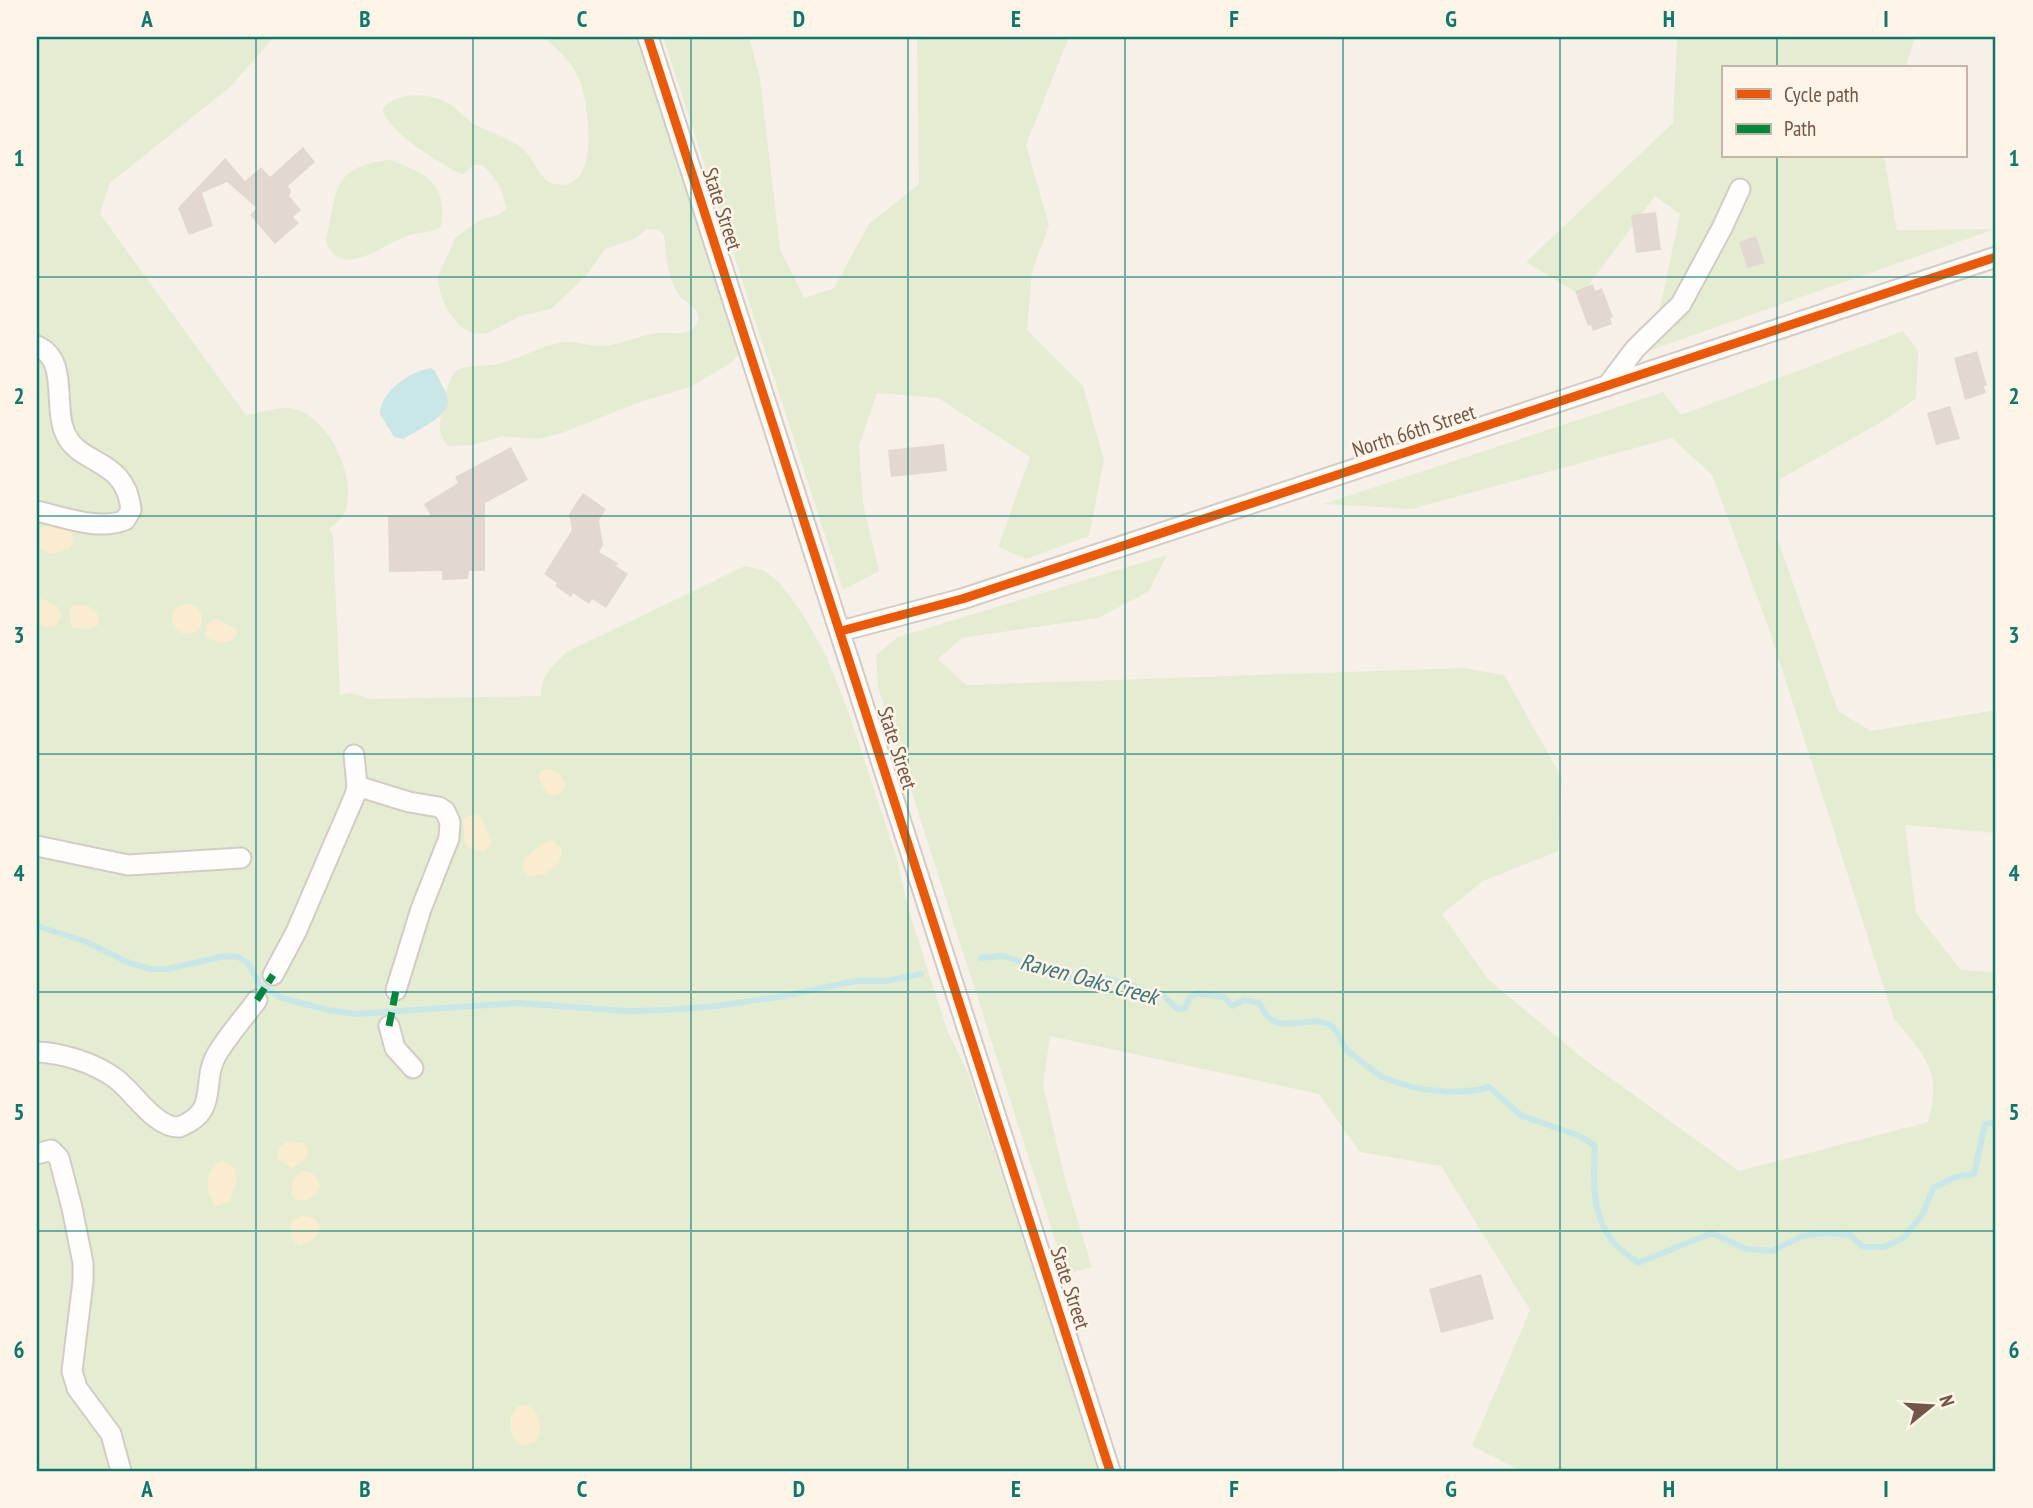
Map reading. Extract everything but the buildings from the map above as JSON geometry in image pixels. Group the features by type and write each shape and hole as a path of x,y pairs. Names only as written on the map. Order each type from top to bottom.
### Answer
{"street":[{"name":"State Street","path":"648,37 1110,1471"},
{"path":"1607,386 1635,349 1681,304 1741,189"},
{"name":"North 66th Street","path":"841,631 962,598 1996,257"},
{"path":"37,346 47,352 55,367 66,436 76,447 101,462 118,477 125,488 131,510 125,520 113,524 90,523 37,511"},
{"path":"273,975 296,932 355,795 357,786 354,755"},
{"path":"357,786 409,802 439,807 450,822 449,838 421,909 396,990"},
{"path":"37,846 128,865 241,858"},
{"path":"37,1052 74,1060 106,1073 127,1088 162,1123 179,1127 192,1120 206,1105 216,1055 257,1000"},
{"path":"389,1026 395,1048 413,1068"},
{"path":"37,1154 51,1150 59,1158 80,1244 82,1280 71,1362 74,1380 111,1434 121,1471"}],"green space":[{"path":"37,37 274,37 231,86 110,183 100,214 246,415 285,408 304,413 317,422 337,450 348,484 348,500 344,514 329,529 333,535 340,695 352,693 369,699 541,696 545,677 567,652 745,566 763,570 779,582 802,613 826,655 850,716 897,859 909,911 947,1030 968,1073 1100,1471 37,1471"},
{"path":"544,37 643,37 738,343 738,355 731,363 690,387 637,403 562,433 539,439 503,436 473,445 448,446 440,428 441,418 448,384 459,369 500,363 563,342 606,346 656,333 683,333 693,329 698,320 697,312 680,296 672,282 664,235 659,230 647,229 634,239 605,249 586,276 551,309 520,316 488,333 475,334 461,327 447,310 438,277 455,238 480,220 506,209 503,196 483,165 473,165 464,174 458,173 404,137 394,128 382,109 388,103 405,96 425,96 443,101 472,123 518,145 549,182 570,183 579,176 585,163 588,148 587,113 579,79 561,53"},
{"path":"663,37 749,37 760,78 780,249 804,298 834,288 869,224 919,184 917,37 1069,37 1026,145 1049,225 1032,272 1027,330 1083,386 1104,460 1089,536 1026,559 998,547 1030,457 938,398 877,393 859,445 863,503 879,571 843,590"},
{"path":"1677,37 1915,37 1906,66 1722,66 1722,158 1884,158 1897,230 1995,229 1651,350 1680,214 1655,196 1581,295 1526,262 1673,123"},
{"path":"391,160 415,170 438,190 442,212 441,227 410,235 364,256 342,259 333,253 326,241 340,184 357,168"},
{"path":"1903,331 1918,351 1916,398 1885,420 1780,479 1777,538 1838,711 1871,731 1996,710 1996,833 1905,825 1916,913 1961,970 1996,973 1996,1471 1521,1471 1472,1446 1530,1310 1441,1166 1360,1152 1319,1094 1050,1036 1043,1085 1065,1179 1092,1267 1066,1274 878,687 876,655 898,637 1167,555 1148,592 1098,618 962,638 938,659 966,685 1463,668 1504,675 1562,778 1558,851 1483,881 1442,914 1488,979 1580,1056 1739,1171 1928,1122 1933,1089 1928,1065 1894,1019 1769,629 1712,475 1672,438 1412,509 1323,504 1663,392 1681,415"}],"sand":[{"path":"49,525 71,531 73,542 69,549 52,554 41,549 38,532"},
{"path":"37,597 57,606 61,615 57,625 48,627 37,624"},
{"path":"187,604 198,608 202,619 198,630 187,634 176,630 172,619 176,608"},
{"path":"74,605 93,609 99,618 97,626 89,630 72,627 69,611"},
{"path":"216,619 236,629 237,633 232,640 222,643 207,638 207,627"},
{"path":"544,770 552,770 561,775 565,786 561,793 553,796 545,789 539,775"},
{"path":"473,814 481,817 491,843 485,851 472,850 465,844 463,819"},
{"path":"552,840 562,848 556,866 546,873 528,876 523,869 524,859 542,844"},
{"path":"288,1141 304,1144 308,1152 305,1160 292,1168 277,1158 280,1147"},
{"path":"224,1161 235,1169 237,1179 230,1201 218,1206 211,1199 208,1180 213,1168"},
{"path":"303,1171 312,1173 320,1184 317,1193 307,1200 296,1200 291,1193 294,1178"},
{"path":"303,1216 315,1219 320,1231 311,1241 299,1246 292,1240 290,1225 293,1220"},
{"path":"527,1405 538,1416 540,1431 537,1441 523,1446 514,1438 510,1417 518,1406"}],"water":[{"path":"431,368 445,390 447,407 437,418 403,439 394,437 380,414 385,398 406,378"}],"waterway":[{"path":"37,926 84,941 130,963 151,969 167,969 225,956 238,957 248,963 260,985 282,998 356,1014 517,1003 626,1011 668,1010 717,1006 856,981 886,981 921,974"},
{"name":"Raven Oaks Creek","path":"981,958 1003,956 1084,982 1098,976 1140,988 1148,993 1161,993 1177,1009 1185,1008 1189,998 1197,993 1224,997 1232,1006 1244,1000 1259,1003 1275,1021 1290,1024 1315,1021 1330,1025 1349,1052 1381,1076 1395,1082 1436,1091 1464,1091 1489,1087 1522,1116 1580,1136 1595,1146 1594,1185 1602,1224 1617,1246 1638,1263 1712,1233 1746,1249 1772,1251 1802,1236 1825,1233 1850,1235 1863,1247 1884,1247 1904,1238 1923,1213 1934,1187 1956,1177 1974,1174 1985,1124 1996,1122"}],"marked path":[{"path":"257,1000 273,975"},
{"path":"389,1026 396,990"}],"cycle path":[{"path":"648,37 1110,1471"},
{"path":"841,631 962,599 1996,257"}]}
